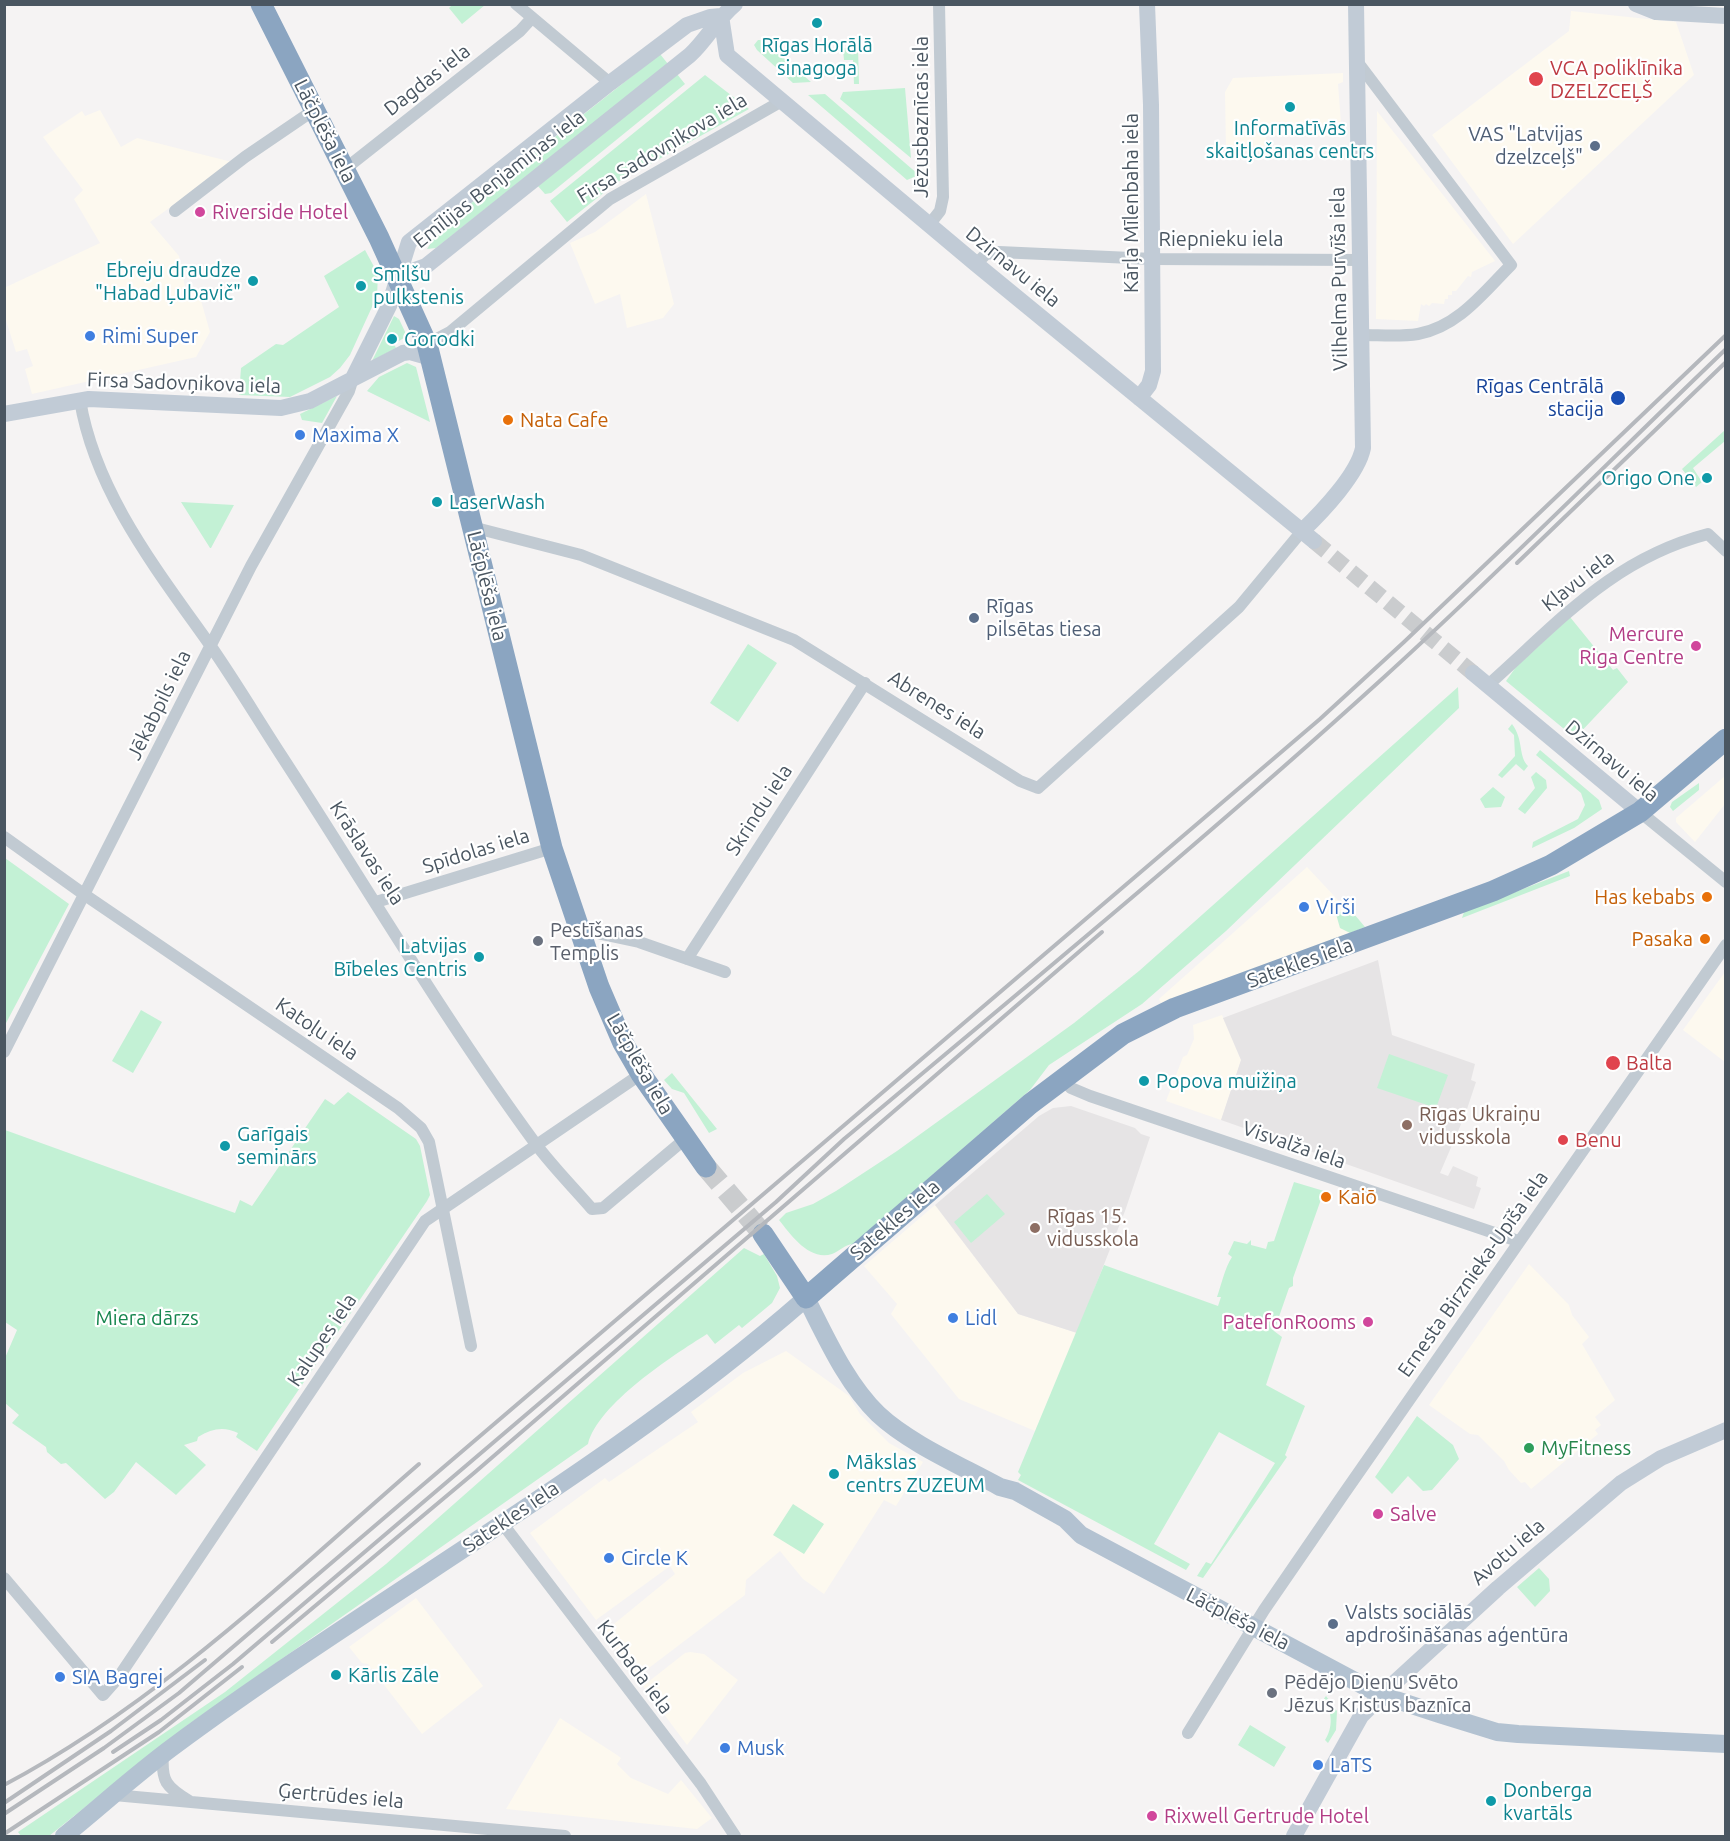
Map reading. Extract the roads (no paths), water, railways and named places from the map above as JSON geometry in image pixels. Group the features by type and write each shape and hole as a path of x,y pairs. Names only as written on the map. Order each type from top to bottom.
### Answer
{"highway":[{"name":"Lāčplēša iela","path":"261,4 398,276 429,351 552,848 578,929 610,1014 641,1074 706,1167"},
{"name":"Satekles iela","path":"806,1298 1102,1047 1144,1022 1493,891 1551,865 1640,812 1725,739"},
{"name":"Lāčplēša iela","path":"763,1234 784,1262 806,1298"}],"main road":[{"name":"Lāčplēša iela","path":"806,1298 852,1381 879,1415 902,1432 1000,1487 1010,1499 1058,1527 1072,1530 1381,1695 1497,1732 1725,1744"},
{"name":"Satekles iela","path":"64,1836 163,1754 623,1441 745,1349 806,1298"}],"street":[{"path":"516,4 531,19 610,83"},
{"name":"Emīlijas Benjamiņas iela","path":"398,276 409,242 687,25 710,17 735,4"},
{"name":"Jēzusbaznīcas iela","path":"929,225 940,211 943,194 939,4"},
{"name":"Kārļa Mīlenbaha iela","path":"1139,398 1149,385 1153,371 1153,259 1147,4"},
{"name":"Vilhelma Purvīša iela","path":"1308,536 1361,458 1362,335 1355,59 1356,4"},
{"path":"1636,4 1656,12 1725,16"},
{"name":"Emīlijas Benjamiņas iela","path":"398,276 426,266 690,55 708,38 723,10"},
{"name":"Dzirnavu iela","path":"723,10 727,55 780,102 1308,536"},
{"name":"Dagdas iela","path":"345,170 520,31 531,19"},
{"path":"1355,59 1511,265 1459,317 1440,327 1409,335 1362,335"},
{"name":"Firsa Sadovņikova iela","path":"4,414 80,400 120,399 269,409 309,401 403,353 429,351 610,199 780,102"},
{"path":"175,211 314,110"},
{"name":"Riepnieku iela","path":"976,264 986,254 999,252 1153,259 1361,260"},
{"path":"353,378 389,306 398,276"},
{"name":"Jēkabpils iela","path":"4,1052 85,896 210,645 294,485 349,391 353,378"},
{"name":"Krāslavas iela","path":"80,400 90,446 118,507 536,1145 592,1209 597,1210 603,1208 685,1138"},
{"name":"Abrenes iela","path":"472,527 581,555 794,639 1020,781 1038,788 1233,614 1308,536"},
{"name":"Kļavu iela","path":"1488,685 1569,610 1637,560 1708,534 1725,551"},
{"name":"Dzirnavu iela","path":"1473,673 1725,882"},
{"name":"Skrindu iela","path":"687,959 865,683"},
{"name":"Katoļu iela","path":"4,837 85,896 398,1108 421,1128 429,1142 471,1346"},
{"name":"Spīdolas iela","path":"376,902 552,848"},
{"path":"578,929 639,942 725,972"},
{"name":"Ernesta Birznieka-Upīša iela","path":"1188,1732 1255,1626 1518,1241 1725,945"},
{"name":"Kalupes iela","path":"4,1578 103,1695 118,1678 426,1221 641,1074"},
{"name":"Visvalža iela","path":"1062,1079 1071,1088 1090,1096 1518,1241"},
{"name":"Avotu iela","path":"1294,1836 1361,1716 1381,1695 1497,1588 1621,1483 1661,1458 1725,1430"},
{"name":"Kurbada iela","path":"502,1523 701,1785 735,1836"},
{"path":"163,1754 162,1774 167,1784 190,1802"},
{"name":"Ģertrūdes iela","path":"114,1795 493,1833 565,1836"}],"tunnel":[{"path":"1314,541 1473,673"},
{"path":"706,1167 763,1234"}],"railway":[{"path":"4,1814 104,1748 179,1693 1320,719 1726,335"},
{"path":"113,1752 161,1720 233,1664 776,1202 844,1139 1250,796 1426,639 1726,349"},
{"path":"1517,563 1726,362"},
{"path":"272,1642 474,1473 1102,932"},
{"path":"4,1785 60,1753 115,1717 168,1678 271,1594 419,1464"},
{"path":"4,1803 111,1731 205,1660"},
{"path":"4,1834 159,1732 242,1667"}],"place":[{"name":"Rīgas Horālā sinagoga","path":"817,23"},
{"name":"VCA poliklīnika DZELZCEĻŠ","path":"1536,79"},
{"name":"Informatīvās skaitļošanas centrs","path":"1290,107"},
{"name":"VAS \"Latvijas dzelzceļš\"","path":"1595,146"},
{"name":"Riverside Hotel","path":"200,212"},
{"name":"Ebreju draudze \"Habad Ļubavič\"","path":"253,281"},
{"name":"Smilšu pulkstenis","path":"361,286"},
{"name":"Rimi Super","path":"90,336"},
{"name":"Gorodki","path":"392,339"},
{"name":"Rīgas Centrālā stacija","path":"1618,398"},
{"name":"Nata Cafe","path":"508,420"},
{"name":"Maxima X","path":"300,435"},
{"name":"Origo One","path":"1707,478"},
{"name":"LaserWash","path":"437,502"},
{"name":"Rīgas pilsētas tiesa","path":"974,618"},
{"name":"Mercure Riga Centre","path":"1696,646"},
{"name":"Has kebabs","path":"1707,897"},
{"name":"Virši","path":"1304,907"},
{"name":"Pasaka","path":"1705,939"},
{"name":"Pestīšanas Templis","path":"538,941"},
{"name":"Latvijas Bībeles Centris","path":"479,957"},
{"name":"Balta","path":"1613,1063"},
{"name":"Popova muižiņa","path":"1144,1081"},
{"name":"Rīgas Ukraiņu vidusskola","path":"1407,1125"},
{"name":"Benu","path":"1563,1140"},
{"name":"Garīgais seminārs","path":"225,1146"},
{"name":"Kaiō","path":"1326,1197"},
{"name":"Rīgas 15. vidusskola","path":"1035,1228"},
{"name":"Lidl","path":"953,1318"},
{"name":"PatefonRooms","path":"1368,1322"},
{"name":"MyFitness","path":"1529,1448"},
{"name":"Mākslas centrs ZUZEUM","path":"834,1474"},
{"name":"Salve","path":"1378,1514"},
{"name":"Circle K","path":"609,1558"},
{"name":"Valsts sociālās apdrošināšanas aģentūra","path":"1333,1624"},
{"name":"Kārlis Zāle","path":"336,1675"},
{"name":"SIA Bagrej","path":"60,1677"},
{"name":"Pēdējo Dienu Svēto Jēzus Kristus baznīca","path":"1272,1693"},
{"name":"Musk","path":"725,1748"},
{"name":"LaTS","path":"1318,1765"},
{"name":"Donberga kvartāls","path":"1491,1801"},
{"name":"Rixwell Gertrude Hotel","path":"1152,1816"}],"park label":[{"name":"Miera dārzs","path":"147,1318"}]}
